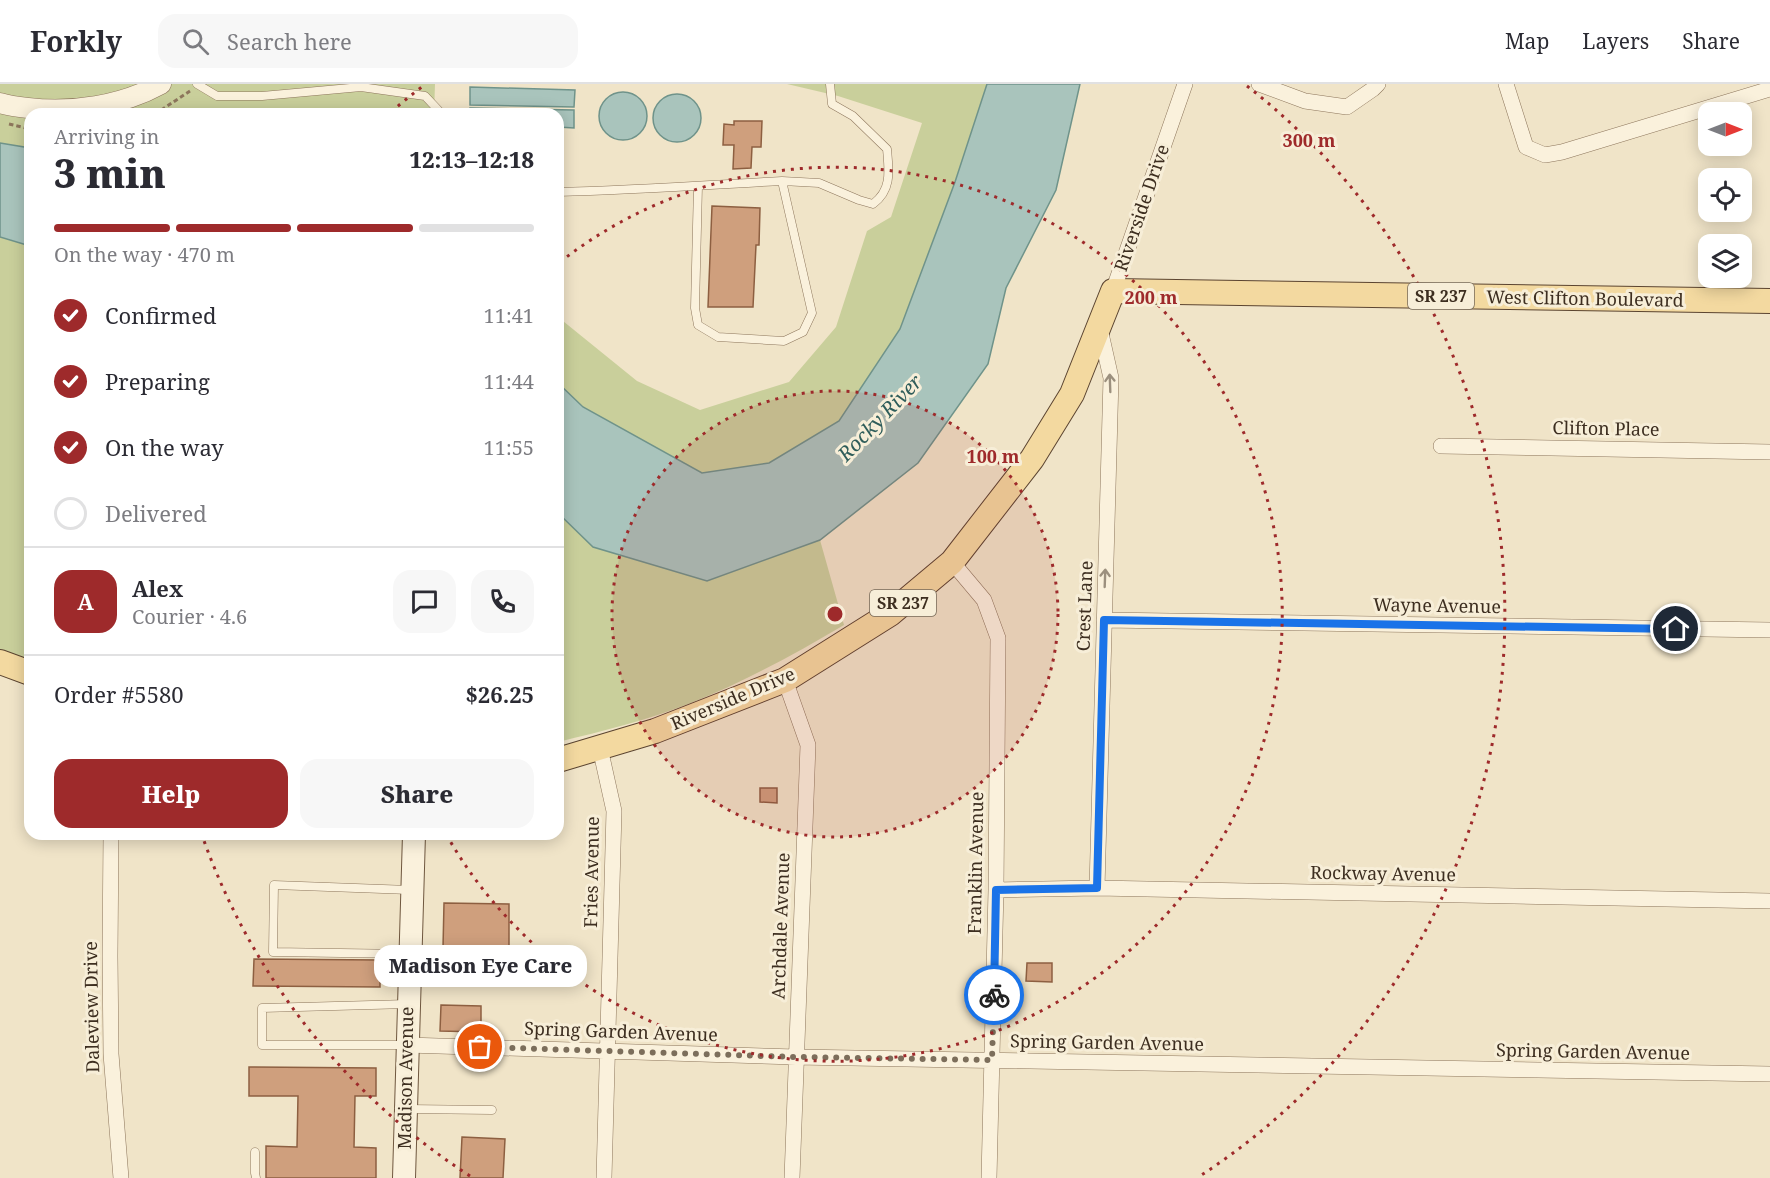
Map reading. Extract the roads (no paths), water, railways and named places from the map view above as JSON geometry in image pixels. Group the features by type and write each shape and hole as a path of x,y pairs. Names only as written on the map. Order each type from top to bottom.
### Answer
{"main road":[{"name":"West Clifton Boulevard","path":"1113,291 1770,302"},
{"name":"Riverside Drive","path":"564,758 655,731 785,680 890,614 952,562 1038,450 1072,394 1113,291"},
{"path":"0,662 24,671"},
{"name":"Madison Avenue","path":"404,1178 414,840"}],"street":[{"path":"80,108 122,100 160,84"},
{"name":"Riverside Drive","path":"1113,291 1185,84"},
{"path":"1259,84 1305,101 1347,107 1378,84"},
{"path":"1506,84 1527,147 1545,155 1562,152 1770,89"},
{"path":"1,112 7,105 28,108"},
{"name":"Crest Lane","path":"1097,888 1111,378 1100,327"},
{"name":"Clifton Place","path":"1441,446 1770,452"},
{"name":"Franklin Avenue","path":"952,562 984,600 998,639 996,890 989,1178"},
{"name":"Wayne Avenue","path":"1104,620 1770,630"},
{"name":"Archdale Avenue","path":"785,680 808,745 792,1178"},
{"name":"Fries Avenue","path":"600,748 614,811 604,1178"},
{"name":"Daleview Drive","path":"111,840 111,1054 121,1178"},
{"name":"Rockway Avenue","path":"996,890 1097,888 1770,901"},
{"name":"Spring Garden Avenue","path":"407,1044 796,1057 1770,1074"}],"lane":[{"path":"197,84 217,96 262,96 371,88 425,96 436,108"},
{"path":"564,192 783,181 819,183 873,204 881,198 890,178 887,150 853,116 832,104 830,84"},
{"path":"698,186 695,308 698,325 718,337 784,341 803,332 812,313 783,181"},
{"path":"410,954 273,952 274,885 412,890"},
{"path":"407,1044 262,1046 262,1008 408,1004"},
{"path":"406,1109 492,1110"},
{"path":"255,1152 256,1178"}],"water":[{"name":"Rocky River","path":"987,84 1080,84 1056,190 1006,288 988,364 918,463 820,540 707,581 593,547 564,519 564,389 583,407 702,473 769,463 839,421 900,329 955,182"},
{"path":"470,87 575,90 574,107 470,105"},
{"path":"623,92 640,99 647,116 640,133 623,140 606,133 599,116 606,99"},
{"path":"677,94 694,101 701,118 694,135 677,142 660,135 653,118 660,101"},
{"path":"564,110 574,110 574,128 564,127"},
{"path":"0,143 24,147 24,244 0,237"}],"place":[{"name":"Madison Eye Care","path":"480,1047"}]}
